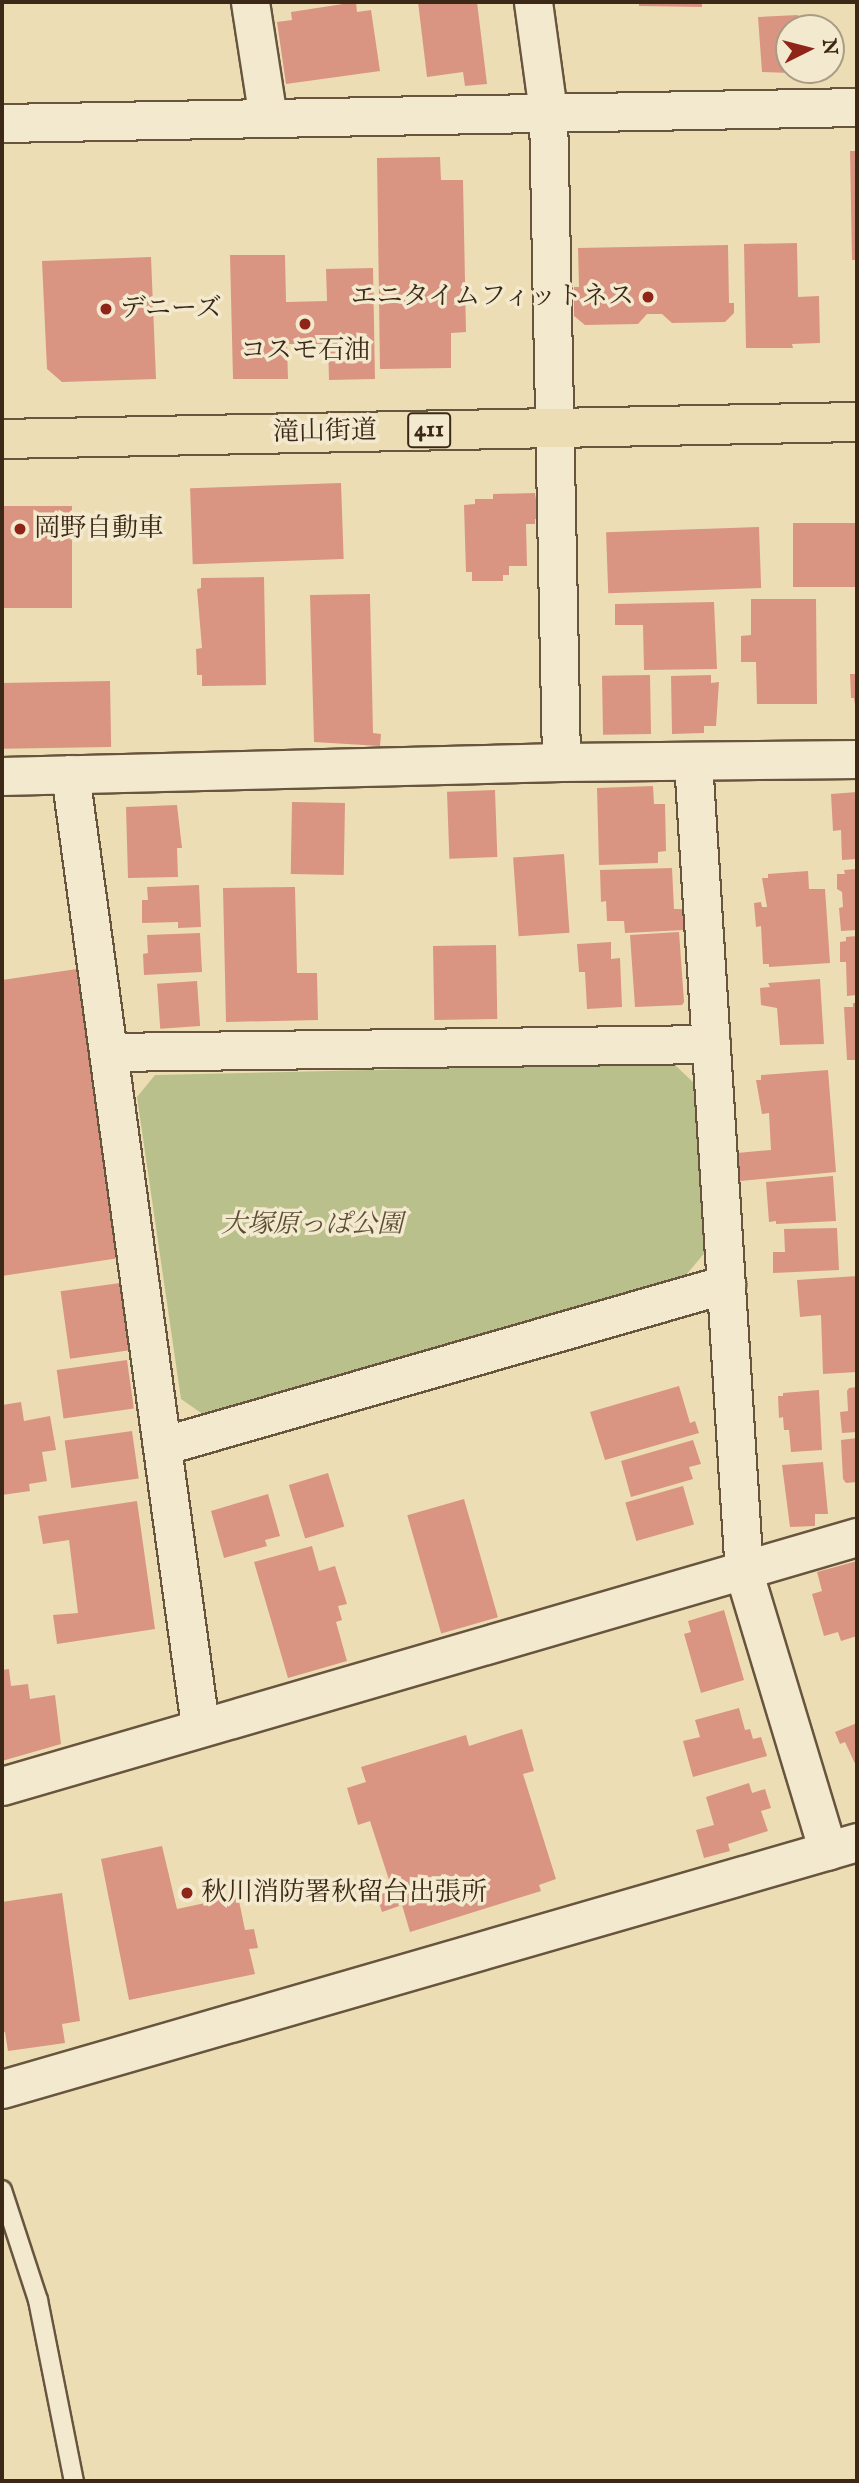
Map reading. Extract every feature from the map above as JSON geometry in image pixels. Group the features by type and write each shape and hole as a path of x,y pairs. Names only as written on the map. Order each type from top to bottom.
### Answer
{"highway":[{"name":"滝山街道","path":"2,439 857,422"}],"street":[{"path":"250,2 268,118"},
{"path":"533,2 548,112 561,762"},
{"path":"2,124 857,107"},
{"path":"2,776 561,762 857,759"},
{"path":"2,2089 842,1847 744,1573 693,761"},
{"path":"70,774 200,1726"},
{"path":"108,1052 711,1044"},
{"path":"162,1446 726,1284"},
{"path":"2,1786 200,1726 744,1573 857,1538"}],"lane":[{"path":"2,2190 38,2300 74,2481"}],"green space":[{"name":"大塚原っぱ公園","path":"673,1063 695,1084 707,1250 686,1275 204,1415 181,1399 137,1097 155,1075"}],"building":[{"path":"356,2 357,12 371,10 380,71 286,84 277,22 292,20 291,12"},
{"path":"418,2 477,2 487,84 465,86 463,72 427,77"},
{"path":"639,2 702,2 702,7 639,6"},
{"path":"775,16 775,72 762,72 758,17"},
{"path":"850,151 857,151 857,260 852,260"},
{"path":"440,157 441,180 463,180 466,332 451,333 451,368 380,369 377,158"},
{"path":"797,243 798,297 819,296 820,343 792,344 793,348 746,348 744,244"},
{"path":"728,245 729,303 734,303 734,313 725,322 672,323 662,314 647,314 638,324 585,325 574,316 574,287 579,287 578,248"},
{"path":"230,255 285,255 286,302 327,301 326,269 373,268 375,379 329,380 328,344 287,344 288,379 233,379"},
{"path":"151,257 156,379 62,382 47,369 42,261"},
{"path":"341,483 344,559 193,564 190,488"},
{"path":"535,493 539,519 535,519 535,524 526,524 527,566 509,566 509,575 503,575 503,581 472,581 472,572 466,572 464,505 475,504 475,499 493,499 493,494"},
{"path":"2,506 72,506 72,608 2,608"},
{"path":"793,523 857,523 857,587 793,587"},
{"path":"759,527 761,588 608,593 606,532"},
{"path":"264,577 266,685 202,686 202,675 197,675 196,649 202,648 197,589 201,588 201,578"},
{"path":"370,594 373,733 381,734 380,746 314,742 310,595"},
{"path":"751,599 816,599 817,704 757,704 756,662 741,662 741,636 751,635"},
{"path":"714,602 717,669 644,670 643,625 615,625 615,604"},
{"path":"850,674 857,674 857,720 854,698 851,698"},
{"path":"650,675 651,734 603,735 602,676"},
{"path":"711,675 711,683 719,682 716,726 704,726 704,733 672,734 671,676"},
{"path":"110,681 111,747 3,749 2,683"},
{"path":"653,786 654,804 665,804 666,851 658,852 658,863 599,865 597,788"},
{"path":"495,790 497,857 449,859 447,792"},
{"path":"857,792 857,859 842,860 841,830 833,831 831,794"},
{"path":"292,802 345,803 344,875 291,874"},
{"path":"177,805 182,848 177,848 178,877 128,878 126,807"},
{"path":"564,854 570,933 519,936 513,858"},
{"path":"672,868 674,909 682,909 684,930 625,933 624,921 607,921 606,901 601,902 600,870"},
{"path":"857,869 857,930 841,931 839,908 843,907 842,892 837,889 837,874 845,874 844,870"},
{"path":"808,871 809,889 825,889 830,963 769,967 769,964 763,964 761,926 756,927 754,903 761,902 762,907 767,907 762,878 768,878 768,874"},
{"path":"199,885 201,927 178,928 178,922 142,923 142,900 148,900 147,887"},
{"path":"295,887 297,973 317,973 318,1020 226,1022 223,888"},
{"path":"679,932 684,1002 682,1005 635,1007 630,935"},
{"path":"200,933 202,972 144,975 143,954 148,953 147,935"},
{"path":"857,936 857,995 847,996 846,962 840,962 840,942 846,941 846,937"},
{"path":"611,942 611,959 620,958 622,1007 587,1009 585,972 579,972 577,944"},
{"path":"496,945 497,1019 434,1020 433,946"},
{"path":"77,969 119,1258 2,1276 2,980"},
{"path":"820,979 824,1044 780,1045 777,1008 761,1005 760,988 770,987 768,983"},
{"path":"197,981 200,1026 160,1029 157,984"},
{"path":"853,1003 857,1003 857,1060 847,1060 844,1007 853,1007"},
{"path":"828,1070 836,1172 740,1181 737,1153 771,1150 769,1113 762,1114 756,1080 761,1080 761,1075"},
{"path":"833,1176 836,1221 776,1224 776,1221 769,1222 766,1182"},
{"path":"837,1228 839,1270 773,1273 773,1252 785,1252 784,1229"},
{"path":"857,1276 857,1372 823,1374 821,1315 800,1317 797,1280"},
{"path":"120,1283 129,1350 70,1359 61,1291"},
{"path":"127,1360 134,1409 64,1418 57,1370"},
{"path":"679,1386 690,1423 695,1421 699,1433 605,1460 590,1412"},
{"path":"857,1387 857,1432 842,1433 840,1412 848,1411 849,1388"},
{"path":"819,1390 822,1450 791,1452 789,1430 784,1430 783,1417 779,1418 778,1396 783,1396 783,1393"},
{"path":"21,1402 24,1421 50,1416 56,1450 42,1452 47,1481 29,1484 30,1491 2,1495 2,1405"},
{"path":"132,1431 139,1479 71,1488 65,1440"},
{"path":"857,1438 857,1482 846,1483 843,1479 841,1440"},
{"path":"693,1440 701,1464 689,1467 693,1479 631,1497 621,1461"},
{"path":"823,1462 828,1514 815,1514 815,1526 790,1527 782,1465"},
{"path":"328,1473 344,1527 305,1539 289,1485"},
{"path":"683,1486 694,1524 636,1541 625,1503"},
{"path":"268,1494 280,1536 265,1540 267,1546 224,1558 211,1511"},
{"path":"464,1499 498,1617 441,1633 407,1515"},
{"path":"137,1501 155,1629 57,1644 53,1615 78,1613 69,1540 43,1544 38,1516"},
{"path":"312,1546 319,1571 335,1566 347,1604 338,1606 342,1620 336,1622 347,1661 288,1678 254,1562"},
{"path":"857,1561 857,1636 841,1641 838,1632 824,1636 812,1594 822,1591 817,1572"},
{"path":"724,1610 744,1680 701,1693 684,1634 691,1632 688,1621"},
{"path":"9,1669 11,1686 28,1684 30,1699 55,1695 61,1744 2,1761 2,1670"},
{"path":"739,1708 745,1730 750,1729 753,1739 761,1737 767,1756 693,1777 683,1741 700,1737 695,1720"},
{"path":"857,1723 857,1768 845,1742 840,1744 835,1732"},
{"path":"522,1729 534,1771 523,1774 556,1879 539,1885 541,1891 410,1932 402,1905 382,1912 374,1888 390,1883 370,1821 358,1825 347,1788 366,1782 361,1767 466,1735 469,1746"},
{"path":"749,1783 752,1793 765,1789 771,1808 761,1811 768,1831 728,1844 730,1851 704,1858 696,1830 714,1825 706,1797"},
{"path":"162,1846 177,1909 238,1896 245,1930 254,1929 258,1948 249,1949 255,1974 129,2000 101,1859"},
{"path":"62,1893 80,2021 62,2024 65,2043 8,2051 5,2032 2,2033 2,1902"}],"place":[{"name":"エニタイムフィットネス","path":"648,297"},
{"name":"デニーズ","path":"106,309"},
{"name":"コスモ石油","path":"305,324"},
{"name":"岡野自動車","path":"20,529"},
{"name":"秋川消防署秋留台出張所","path":"187,1893"}]}
